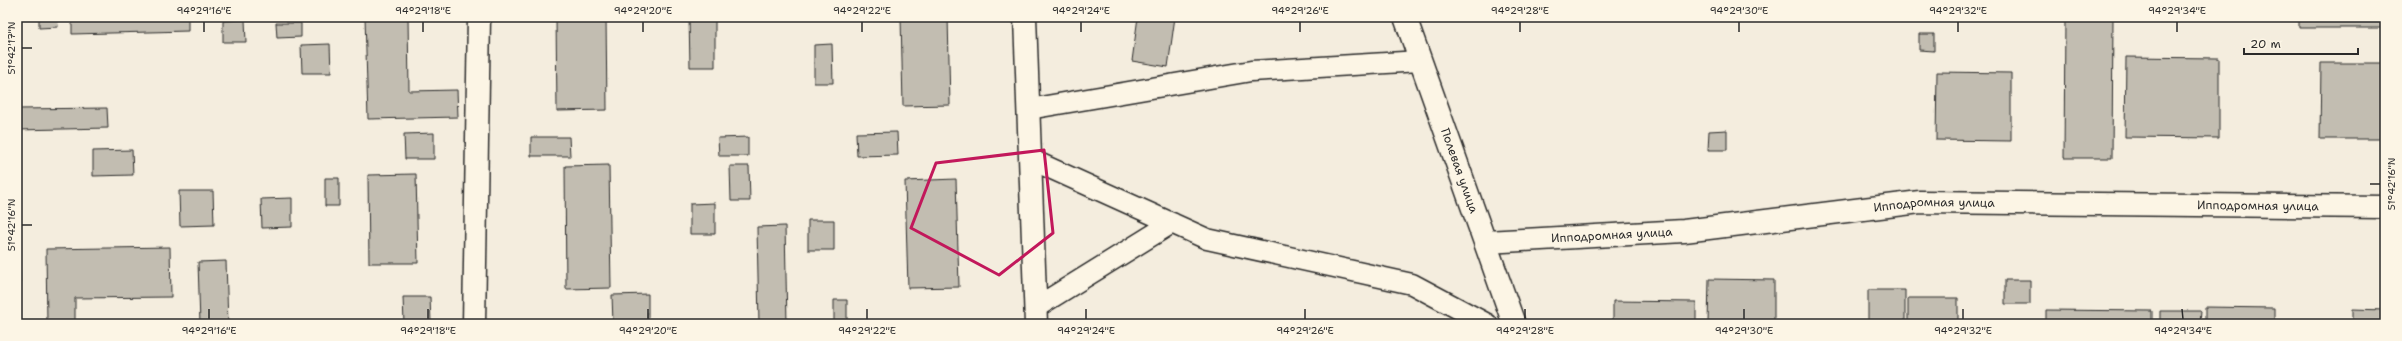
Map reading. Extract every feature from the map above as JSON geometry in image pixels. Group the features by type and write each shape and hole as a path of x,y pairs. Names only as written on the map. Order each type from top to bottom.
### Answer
{"street":[{"path":"474,324 480,17"},
{"path":"1025,17 1035,316"},
{"name":"Полевая улица","path":"1405,17 1514,324"},
{"name":"Ипподромная улица","path":"1486,242 1684,231 1920,202 2385,207"}],"lane":[{"path":"1028,109 1251,71 1420,61"},
{"path":"1030,158 1207,239 1412,284 1487,324"},
{"path":"1035,316 1172,223"}],"highlighted area":[{"path":"1044,150 1053,233 999,275 911,228 936,163"}],"building":[{"path":"39,17 57,17 58,27 39,28"},
{"path":"72,17 188,17 188,31 72,34"},
{"path":"365,17 408,17 409,91 457,90 458,117 368,119"},
{"path":"556,17 606,17 607,110 557,111"},
{"path":"689,17 715,17 715,67 690,67"},
{"path":"901,17 948,17 950,105 903,106"},
{"path":"1138,17 1175,17 1168,67 1132,61"},
{"path":"2065,17 2113,17 2112,158 2064,158"},
{"path":"2299,17 2382,17 2382,28 2299,28"},
{"path":"245,20 246,42 223,42 223,21"},
{"path":"276,23 301,23 301,37 277,38"},
{"path":"1919,34 1934,34 1934,51 1919,50"},
{"path":"330,44 331,73 302,73 301,45"},
{"path":"832,44 833,83 814,83 814,45"},
{"path":"2126,57 2219,58 2219,138 2125,137"},
{"path":"2321,63 2385,63 2385,139 2320,139"},
{"path":"1937,72 2011,73 2011,141 1936,140"},
{"path":"107,108 108,128 17,130 17,109"},
{"path":"1727,130 1727,150 1708,150 1709,131"},
{"path":"897,132 898,155 857,156 856,133"},
{"path":"434,133 434,159 405,159 404,134"},
{"path":"531,137 569,137 570,156 531,156"},
{"path":"748,137 748,156 719,156 718,138"},
{"path":"132,150 133,175 93,176 93,151"},
{"path":"609,165 611,288 566,289 565,166"},
{"path":"730,166 749,166 750,201 731,201"},
{"path":"416,174 418,263 369,263 368,175"},
{"path":"325,178 339,178 339,206 325,206"},
{"path":"956,179 959,287 908,288 905,181"},
{"path":"179,191 213,191 214,225 180,226"},
{"path":"292,198 292,227 262,228 261,199"},
{"path":"715,203 715,234 690,234 690,204"},
{"path":"808,220 834,220 834,250 808,250"},
{"path":"785,226 787,324 759,324 757,227"},
{"path":"170,247 171,297 75,298 75,324 47,324 46,249"},
{"path":"17,252 19,252 20,285 17,285"},
{"path":"226,261 228,324 200,324 198,262"},
{"path":"1709,279 1774,280 1774,324 1708,324"},
{"path":"2005,280 2030,280 2030,304 2005,304"},
{"path":"1868,290 1905,290 1905,324 1868,324"},
{"path":"18,294 19,322 17,322"},
{"path":"648,294 648,324 613,324 612,295"},
{"path":"403,297 430,297 431,324 404,324"},
{"path":"1908,298 1958,298 1958,324 1908,324"},
{"path":"834,300 847,300 847,323 834,323"},
{"path":"1613,301 1696,302 1696,324 1613,324"},
{"path":"2205,307 2274,308 2274,324 2205,324"},
{"path":"2353,309 2385,310 2385,324 2353,324"},
{"path":"2046,310 2152,311 2152,324 2046,324"},
{"path":"2160,311 2201,311 2200,324 2160,324"},
{"path":"2307,320 2314,320 2314,324 2306,324"},
{"path":"976,323 976,324 932,324"}]}
